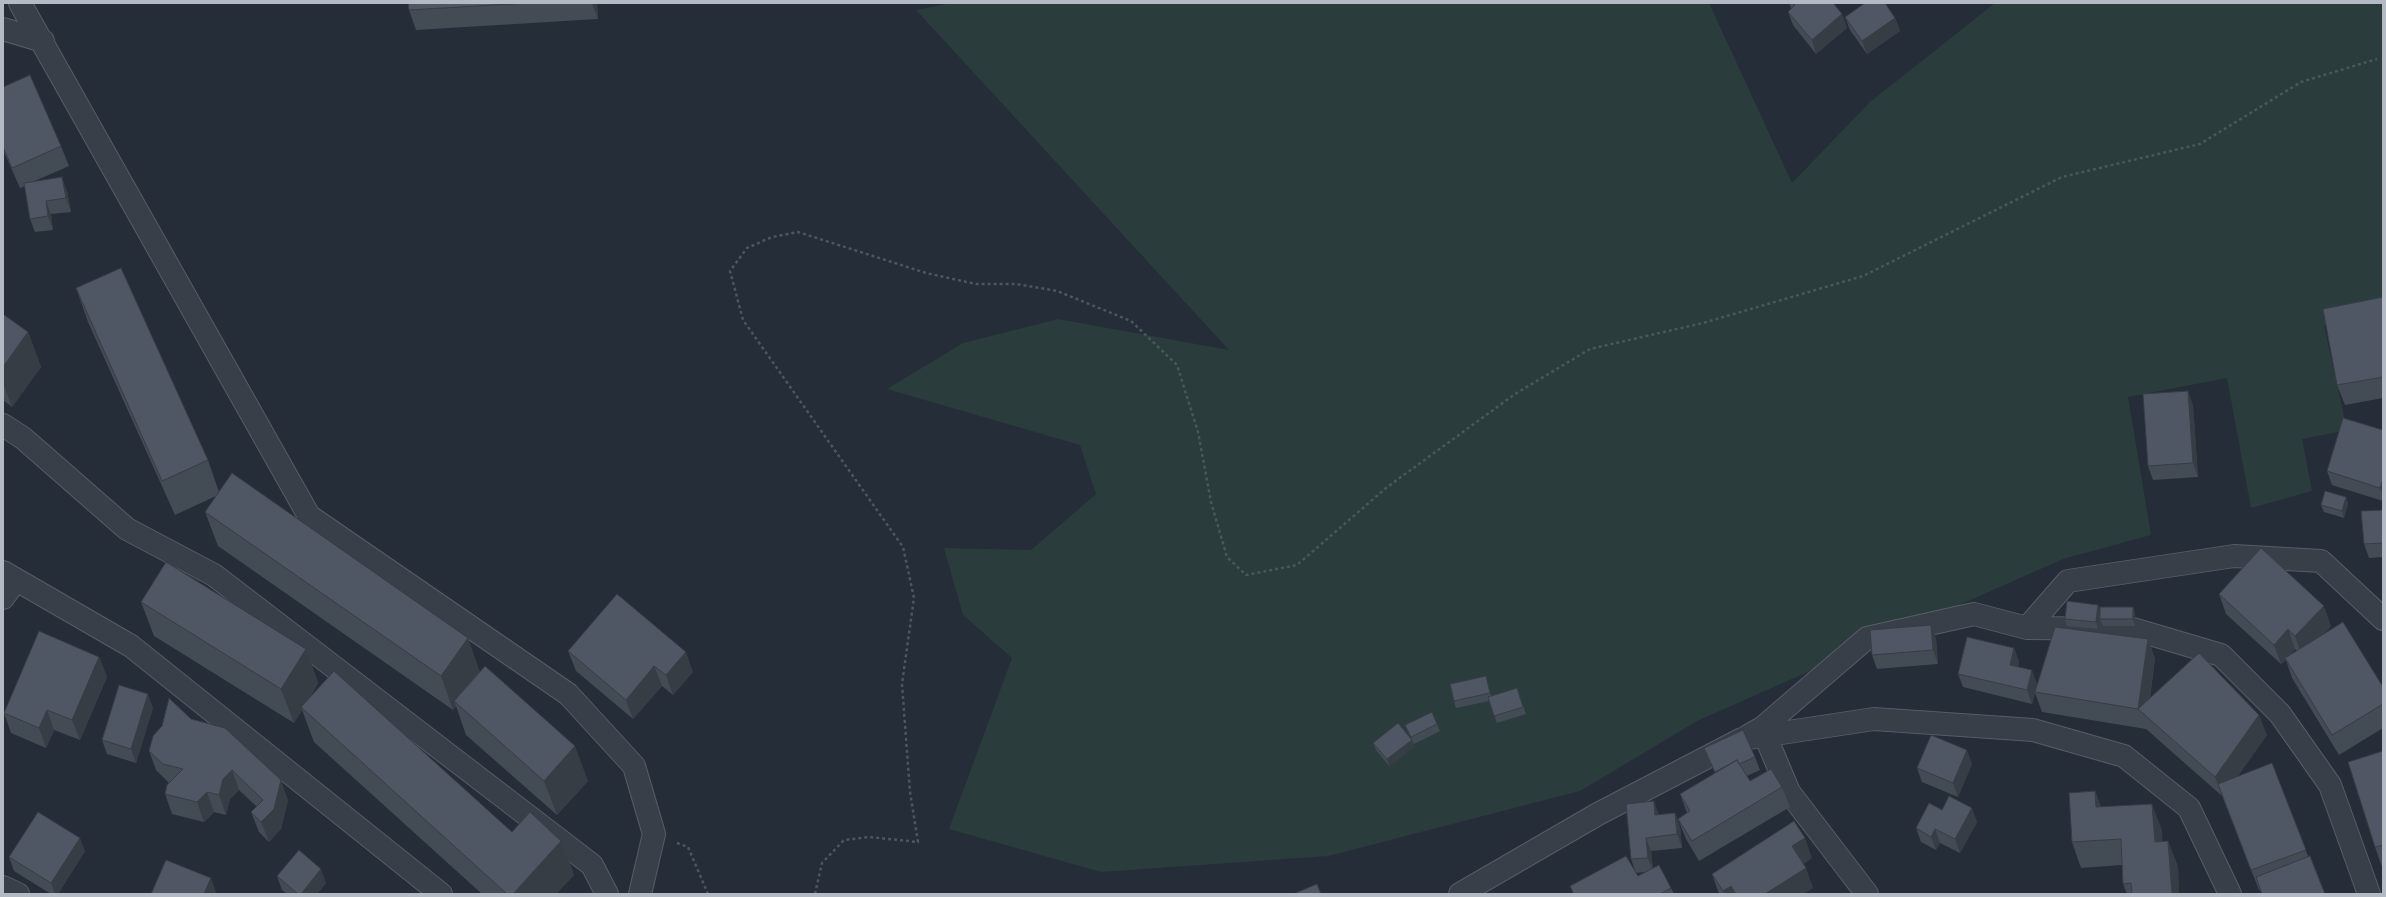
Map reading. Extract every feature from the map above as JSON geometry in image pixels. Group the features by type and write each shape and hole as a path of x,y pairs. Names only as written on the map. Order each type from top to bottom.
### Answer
{"street":[{"path":"20,3 43,41 309,516 568,694 634,766 654,834 640,894"},
{"path":"3,29 43,41"},
{"path":"3,425 23,438 127,529 214,575 586,860 592,865 607,894"},
{"path":"2027,628 2068,581 2234,556 2321,561 2383,618"},
{"path":"3,598 9,576 131,646 441,894"},
{"path":"1764,732 1867,638 1974,614 2027,628 2133,629 2221,655 2280,714 2330,785 2369,894"},
{"path":"1460,894 1598,814 1742,739 1764,732 1874,719 2033,730 2124,756 2189,808 2230,894"},
{"path":"1764,732 1789,792 1867,894"},
{"path":"3,887 18,894"}],"path":[{"path":"815,894 822,863 844,840 869,837 918,842 910,792 902,684 914,598 902,547 743,320 730,271 747,248 772,237 798,232 926,273 976,284 1016,284 1056,291 1131,321 1177,365 1198,432 1211,502 1227,557 1246,575 1297,565 1386,488 1515,394 1590,349 1703,323 1863,276 2062,177 2200,144 2301,82 2377,59"},
{"path":"654,834 688,847 708,894"}],"shaded area":[{"path":"952,3 1709,3 1792,183 1870,102 1995,3 2383,3 2383,316 2324,326 2347,430 2302,439 2312,491 2251,508 2227,378 2128,397 2151,535 2063,559 1697,721 1580,791 1328,856 1101,872 949,829 1012,658 963,615 944,548 1031,550 1096,494 1080,445 887,389 963,343 1058,319 1229,350 916,10"}],"building":[{"path":"408,3 528,3 409,10"},
{"path":"1793,3 1833,3 1842,14 1812,40 1788,12 1795,5"},
{"path":"1865,3 1885,3 1895,18 1862,41 1845,17"},
{"path":"30,75 61,146 12,168 3,147 3,87"},
{"path":"62,177 66,198 46,201 48,216 30,219 24,183"},
{"path":"121,268 208,460 162,481 76,288"},
{"path":"2383,297 2383,377 2337,385 2323,309"},
{"path":"3,314 28,332 3,367"},
{"path":"2188,391 2193,463 2148,466 2143,394"},
{"path":"2343,418 2383,430 2383,479 2380,488 2327,471"},
{"path":"232,473 468,638 441,676 205,512"},
{"path":"2325,491 2346,497 2342,511 2321,505"},
{"path":"2383,510 2383,543 2364,544 2361,511"},
{"path":"2261,548 2324,606 2295,636 2288,629 2274,645 2219,594"},
{"path":"166,562 306,649 281,689 141,602"},
{"path":"617,594 686,652 666,675 654,666 626,700 568,651"},
{"path":"2067,601 2098,605 2096,622 2065,619"},
{"path":"2100,607 2133,607 2133,619 2100,619"},
{"path":"2343,622 2383,687 2383,704 2332,735 2285,658"},
{"path":"1931,625 1933,650 1872,655 1870,630"},
{"path":"2055,627 2148,639 2138,709 2035,692"},
{"path":"39,631 99,657 72,720 47,710 39,728 4,713"},
{"path":"1967,637 2014,648 2010,665 2032,670 2027,690 1958,674"},
{"path":"2199,653 2259,715 2215,777 2138,709"},
{"path":"485,666 575,746 544,781 454,701"},
{"path":"334,671 512,832 530,812 561,841 513,894 507,894 301,707"},
{"path":"1486,676 1490,693 1454,701 1450,684"},
{"path":"119,685 148,694 131,749 102,740"},
{"path":"1517,688 1523,707 1494,716 1488,697"},
{"path":"169,698 191,719 225,728 281,780 274,809 261,822 251,812 263,800 232,770 223,779 219,795 207,792 197,802 165,794 167,785 183,769 163,764 149,751 153,736 162,726"},
{"path":"1432,712 1437,724 1411,737 1405,725"},
{"path":"1398,723 1412,740 1387,759 1373,743"},
{"path":"1743,730 1755,757 1739,764 1737,760 1715,772 1704,748"},
{"path":"1931,735 1967,750 1953,783 1917,768"},
{"path":"2383,751 2383,845 2375,847 2348,762"},
{"path":"1737,760 1750,781 1771,769 1782,787 1692,841 1678,819 1690,811 1680,794"},
{"path":"2272,763 2306,850 2251,870 2218,784"},
{"path":"2095,791 2096,807 2152,804 2155,842 2168,841 2172,894 2132,894 2131,883 2123,884 2121,839 2072,842 2069,793"},
{"path":"1949,796 1972,808 1955,839 1935,829 1931,837 1916,828 1929,803 1942,810"},
{"path":"1654,801 1655,815 1675,813 1677,834 1646,838 1648,858 1631,859 1626,804"},
{"path":"38,812 80,838 51,883 9,857"},
{"path":"1794,821 1805,838 1792,846 1806,868 1765,894 1736,894 1731,886 1723,891 1712,874"},
{"path":"299,850 321,869 301,894 298,894 277,876"},
{"path":"1626,856 1638,876 1659,865 1671,888 1660,894 1574,894 1570,886"},
{"path":"2310,856 2325,894 2262,894 2256,877"},
{"path":"166,860 211,878 204,894 151,894"},
{"path":"1317,884 1321,894 1293,894"}]}
